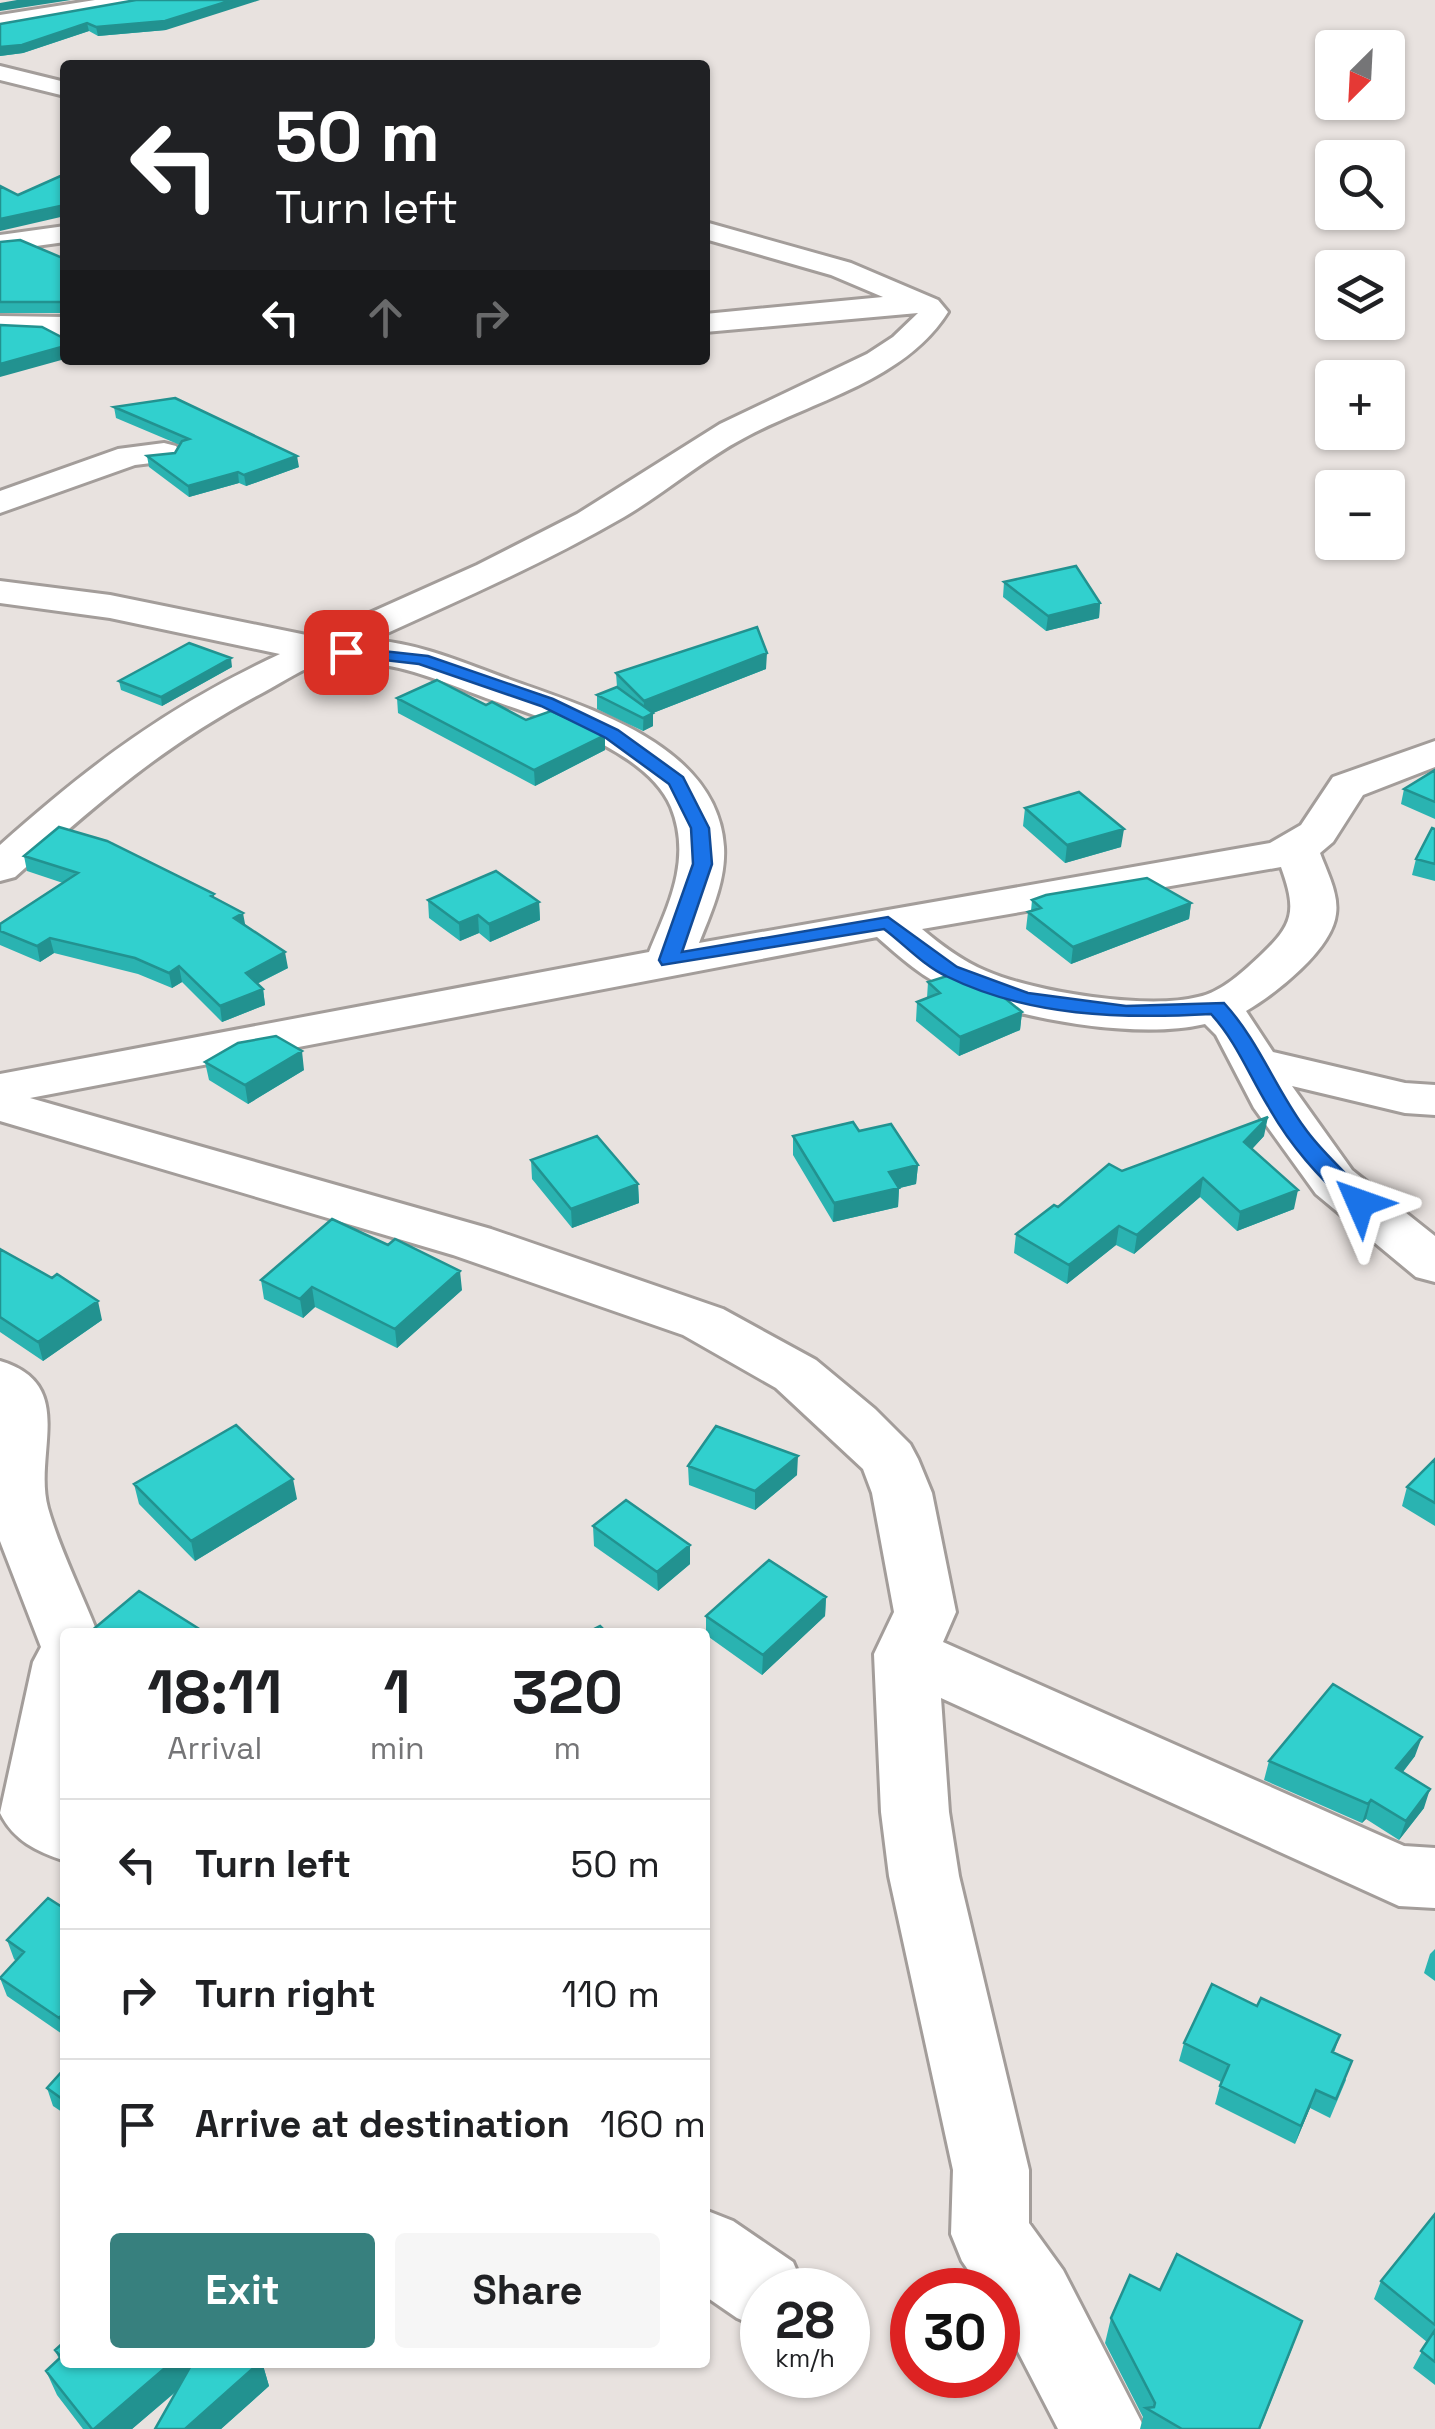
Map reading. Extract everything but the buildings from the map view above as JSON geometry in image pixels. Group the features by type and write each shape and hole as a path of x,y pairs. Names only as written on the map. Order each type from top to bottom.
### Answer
{"street":[{"path":"0,22 135,0"},
{"path":"0,73 60,88"},
{"path":"0,868 126,759 215,704 318,650 470,584 535,551 665,477 725,434 893,353 920,333 931,319 933,312 917,302 841,269 710,231"},
{"path":"2,243 60,235"},
{"path":"710,323 917,302"},
{"path":"0,325 60,326"},
{"path":"0,503 130,456 164,453"},
{"path":"0,592 161,618 318,650 401,654 463,671 593,724 676,781 700,828 703,864 669,960"},
{"path":"0,1089 669,960 1228,864 1296,848 1318,832 1339,793 1348,786 1435,753"},
{"path":"888,923 950,971 1024,999 1126,1012 1216,1008 1260,980 1303,942 1314,920 1316,903 1296,848"},
{"path":"1216,1008 1236,1029 1280,1108 1334,1182 1435,1264"},
{"path":"1254,1062 1405,1098 1435,1100"},
{"path":"0,1106 472,1242 658,1305 758,1350 796,1374 889,1459 902,1493 925,1612 906,1654 910,1766 924,1876 991,2170 990,2234 1035,2298 1102,2429"},
{"path":"0,1381 12,1392 22,1420 15,1451 17,1505 64,1628"},
{"path":"906,1654 1399,1876 1435,1878"},
{"path":"60,1686 34,1813 60,1829"},
{"path":"710,2252 740,2273"}],"route":[{"path":"346,652 401,654 463,671 504,691 547,703 612,734 676,781 700,828 703,864 669,960 888,923 950,971 1024,999 1126,1012 1216,1008 1244,1040 1266,1085 1316,1162 1360,1203"}]}
